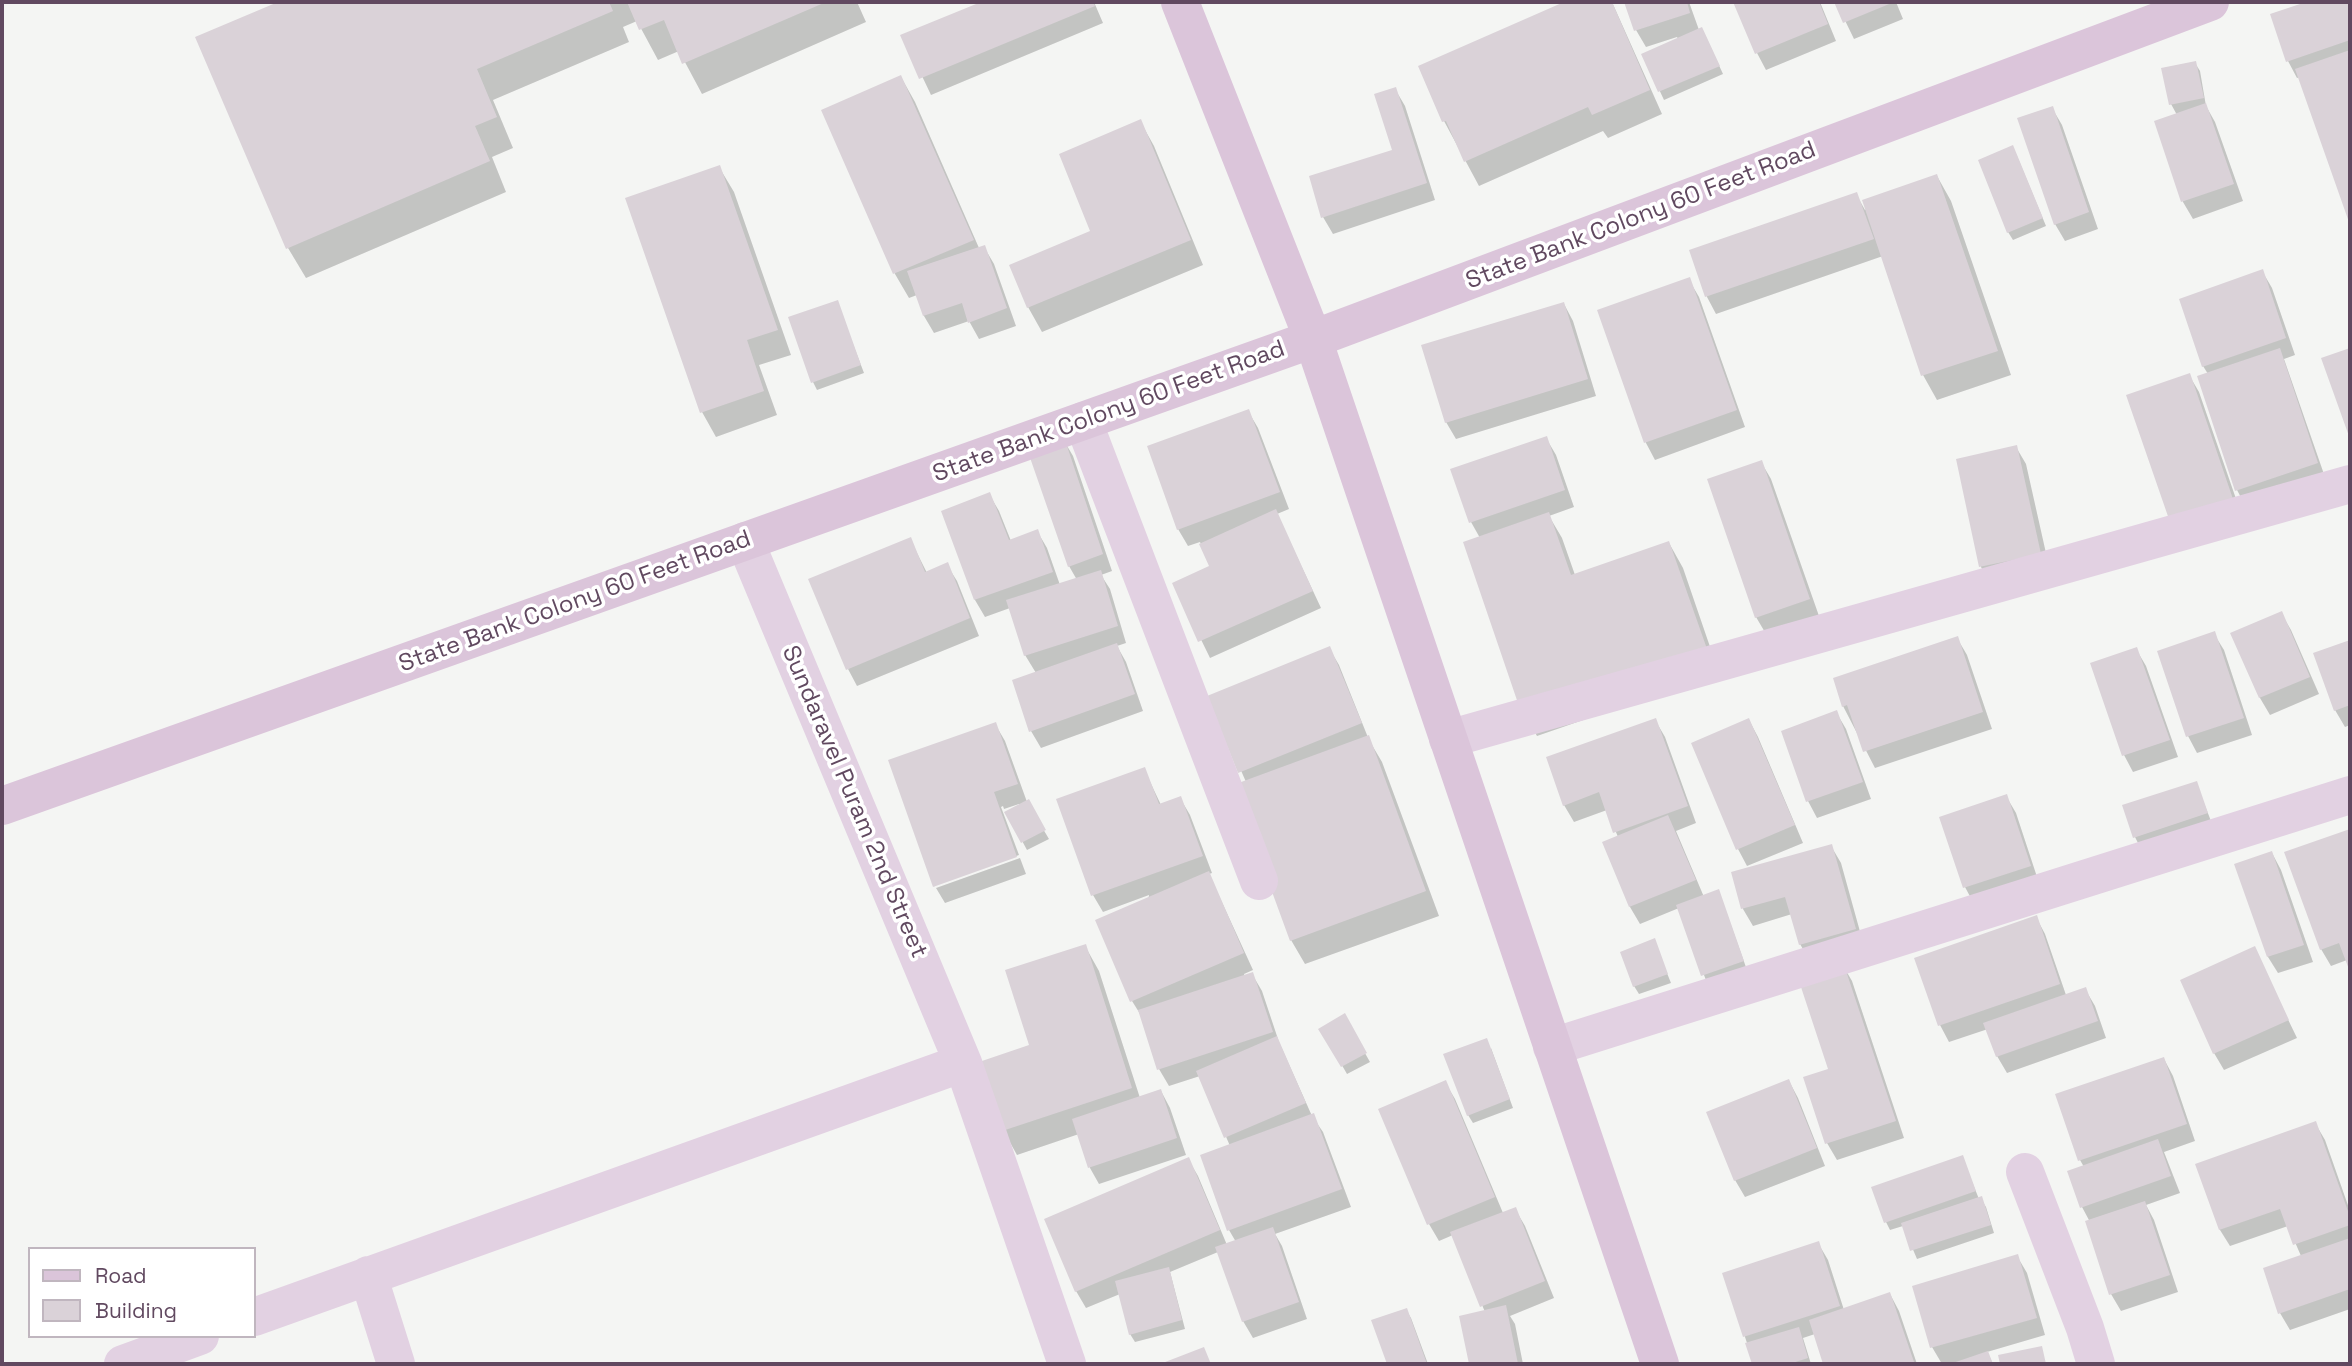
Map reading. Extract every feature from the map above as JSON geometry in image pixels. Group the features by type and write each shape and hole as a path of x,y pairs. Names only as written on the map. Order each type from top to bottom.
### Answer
{"street":[{"path":"1180,2 1313,339 1660,1364"},
{"name":"State Bank Colony 60 Feet Road","path":"2,806 1313,339 2210,2"},
{"path":"1083,422 1259,881"},
{"path":"1448,740 2350,484"},
{"name":"Sundaravel Puram 2nd Street","path":"745,541 963,1063 1067,1364"},
{"path":"1552,1047 2350,795"},
{"path":"256,1316 963,1063"},
{"path":"2025,1172 2085,1328 2095,1364"},
{"path":"368,1275 396,1364"},
{"path":"123,1364 194,1338"}],"building":[{"path":"278,2 609,2 613,11 477,69 497,117 475,126 490,161 286,249 195,37"},
{"path":"627,2 826,2 682,64 664,20 639,30"},
{"path":"981,2 1093,2 1095,6 919,79 900,35"},
{"path":"1564,2 1612,2 1650,90 1592,115 1588,107 1464,162 1446,121 1442,122 1418,66"},
{"path":"1624,2 1687,2 1690,13 1634,31"},
{"path":"1733,2 1819,2 1828,24 1755,54"},
{"path":"1834,2 1894,2 1843,23"},
{"path":"2306,2 2348,2 2350,40 2286,62 2270,14"},
{"path":"1702,27 1720,66 1658,92 1641,54"},
{"path":"2350,50 2350,225 2295,69"},
{"path":"2196,61 2204,98 2169,105 2161,68"},
{"path":"901,75 974,240 893,274 821,110"},
{"path":"1396,87 1427,183 1321,218 1309,176 1392,150 1374,94"},
{"path":"2206,103 2234,184 2181,202 2154,121"},
{"path":"2053,106 2089,212 2054,225 2017,118"},
{"path":"1141,119 1191,240 1027,308 1009,265 1090,231 1059,154"},
{"path":"2013,145 2043,218 2007,233 1978,160"},
{"path":"720,165 778,330 747,340 764,391 700,413 625,198"},
{"path":"1937,174 1998,351 1921,376 1862,200"},
{"path":"1857,192 1874,239 1705,297 1689,250"},
{"path":"985,245 1007,308 968,323 962,303 923,316 907,271"},
{"path":"2263,269 2286,338 2202,367 2179,299"},
{"path":"1690,277 1737,410 1644,443 1597,310"},
{"path":"838,300 861,365 811,383 788,317"},
{"path":"1564,302 1588,379 1445,423 1421,345"},
{"path":"2280,348 2318,463 2235,491 2197,376"},
{"path":"2350,348 2350,439 2321,358"},
{"path":"2190,373 2234,502 2171,525 2126,395"},
{"path":"1249,409 1280,492 1177,530 1147,446"},
{"path":"1547,436 1565,490 1469,523 1450,469"},
{"path":"1064,437 1103,554 1068,567 1027,449"},
{"path":"2017,445 2041,554 1979,567 1956,459"},
{"path":"1762,460 1810,599 1755,618 1707,479"},
{"path":"990,492 1009,540 1038,529 1053,572 974,600 941,511"},
{"path":"1276,509 1313,591 1198,642 1172,583 1209,566 1199,544"},
{"path":"1549,512 1571,575 1669,541 1707,649 1521,712 1463,542"},
{"path":"911,537 925,572 948,562 970,618 846,670 808,579"},
{"path":"1101,570 1118,626 1024,656 1006,600"},
{"path":"2282,611 2310,677 2259,698 2230,633"},
{"path":"2215,631 2244,718 2186,737 2157,651"},
{"path":"1958,636 1983,712 1863,752 1847,705 1842,707 1833,678"},
{"path":"2350,640 2350,705 2334,711 2313,653"},
{"path":"1117,643 1135,694 1029,732 1012,680"},
{"path":"1330,646 1362,723 1238,773 1207,696"},
{"path":"2137,647 2170,740 2122,756 2090,663"},
{"path":"1837,710 1863,782 1806,802 1781,731"},
{"path":"1656,718 1688,806 1613,833 1599,792 1563,806 1546,757"},
{"path":"1749,718 1795,825 1736,850 1691,743"},
{"path":"996,722 1018,784 994,792 1017,857 933,887 888,760"},
{"path":"1369,735 1426,891 1290,941 1233,785"},
{"path":"1145,767 1159,804 1181,796 1203,856 1091,896 1056,799"},
{"path":"2197,781 2208,813 2133,838 2122,805"},
{"path":"2007,794 2031,866 1963,888 1939,817"},
{"path":"1029,799 1046,830 1021,843 1004,812"},
{"path":"1668,815 1696,880 1629,907 1602,842"},
{"path":"2350,829 2350,972 2339,943 2320,950 2284,852"},
{"path":"1832,844 1856,929 1799,945 1785,897 1741,909 1731,872"},
{"path":"2272,851 2304,945 2267,957 2234,864"},
{"path":"1209,871 1244,953 1130,1002 1095,920"},
{"path":"1719,889 1744,961 1701,976 1676,905"},
{"path":"2037,915 2060,984 1938,1026 1914,958"},
{"path":"1655,938 1668,974 1633,987 1620,952"},
{"path":"1086,944 1132,1088 1002,1131 979,1062 1029,1045 1005,970"},
{"path":"2255,946 2289,1020 2213,1054 2180,980"},
{"path":"1843,962 1896,1121 1825,1144 1803,1077 1828,1069 1798,978"},
{"path":"1253,972 1273,1032 1157,1070 1138,1010"},
{"path":"2086,987 2098,1021 1996,1057 1983,1023"},
{"path":"1345,1013 1367,1053 1341,1067 1318,1029"},
{"path":"1277,1036 1306,1103 1224,1138 1196,1071"},
{"path":"1487,1038 1510,1099 1467,1116 1443,1054"},
{"path":"2164,1057 2187,1124 2078,1161 2055,1094"},
{"path":"1789,1079 1817,1148 1734,1181 1706,1112"},
{"path":"1446,1080 1495,1197 1427,1225 1378,1109"},
{"path":"1161,1089 1177,1138 1088,1168 1072,1119"},
{"path":"1314,1113 1342,1189 1227,1231 1200,1155"},
{"path":"2316,1121 2350,1217 2350,1225 2293,1245 2280,1209 2219,1230 2195,1164"},
{"path":"2158,1139 2171,1176 2080,1208 2067,1171"},
{"path":"1963,1155 1976,1191 1884,1223 1871,1187"},
{"path":"1189,1157 1220,1230 1075,1292 1044,1219"},
{"path":"1982,1196 1991,1225 1910,1251 1901,1223"},
{"path":"2145,1201 2170,1275 2109,1295 2085,1221"},
{"path":"1516,1207 1545,1281 1480,1307 1450,1232"},
{"path":"1273,1227 1299,1302 1242,1322 1215,1247"},
{"path":"2350,1238 2350,1289 2278,1314 2263,1268"},
{"path":"1819,1241 1840,1306 1743,1337 1722,1273"},
{"path":"2018,1254 2037,1318 1930,1348 1912,1286"},
{"path":"1169,1267 1182,1320 1129,1335 1115,1281"},
{"path":"1890,1292 1914,1362 1823,1364 1809,1320"},
{"path":"1506,1305 1518,1364 1469,1364 1459,1316"},
{"path":"1407,1308 1427,1364 1387,1364 1371,1320"},
{"path":"1799,1327 1808,1358 1789,1364 1752,1364 1745,1343"},
{"path":"2042,1346 2046,1364 2000,1364 1998,1355"},
{"path":"1204,1347 1211,1364 1160,1364"},
{"path":"1988,1351 1993,1364 1950,1364"}]}
